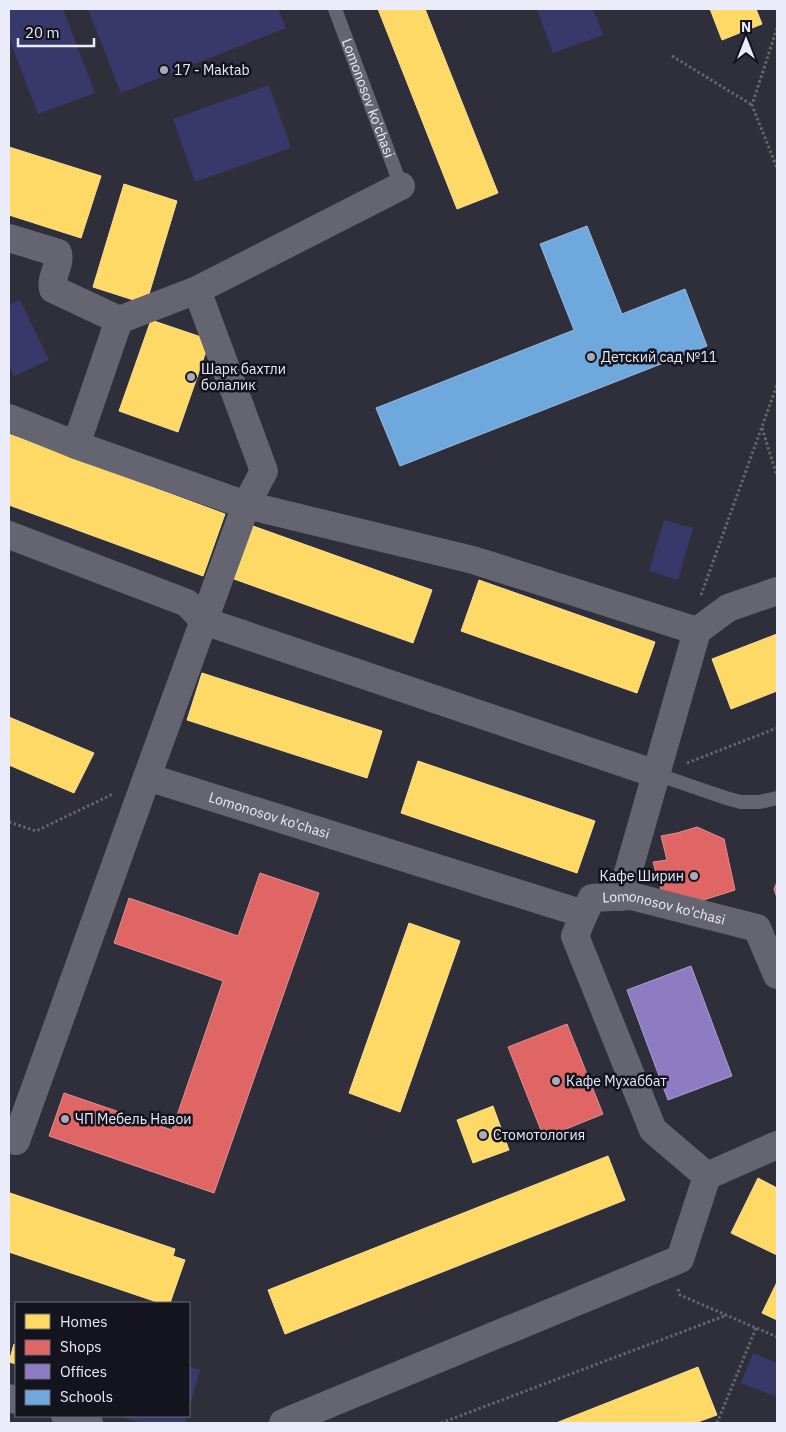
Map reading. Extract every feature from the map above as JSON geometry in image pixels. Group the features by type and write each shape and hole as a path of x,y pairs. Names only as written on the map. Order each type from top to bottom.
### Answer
{"street":[{"path":"9,238 58,254 60,260 52,283 53,289 119,320 197,290 401,186"},
{"path":"16,1141 246,505 264,471 197,290"},
{"path":"76,445 119,320"},
{"path":"9,418 76,445 246,505 473,560 693,630"},
{"path":"9,536 187,603 204,621 656,774"},
{"path":"621,897 656,774 693,630 728,608 777,590"},
{"name":"Lomonosov ko'chasi","path":"147,777 584,914 592,898 631,896 757,928 777,975"},
{"path":"584,914 575,936 653,1130 708,1176"},
{"path":"283,1423 680,1259 708,1176 777,1145"},
{"path":"69,1417 89,1423"}],"lane":[{"name":"Lomonosov ko'chasi","path":"335,9 401,186"},
{"path":"656,774 741,802 760,802 777,798"}],"path":[{"path":"752,105 777,28"},
{"path":"672,56 752,105 777,168"},
{"path":"693,630 777,385"},
{"path":"762,427 777,476"},
{"path":"656,774 777,728"},
{"path":"9,822 36,831 147,777"},
{"path":"667,1264 680,1295 777,1337"},
{"path":"441,1423 727,1315"},
{"path":"718,1423 756,1328"}],"shaded area":[{"path":"9,9 63,9 95,93 38,114 9,38"},
{"path":"88,9 278,9 286,28 121,93"},
{"path":"537,9 593,9 603,35 553,53"},
{"path":"269,85 291,148 195,182 173,119"},
{"path":"20,300 49,360 14,376 9,365 9,305"},
{"path":"664,520 693,528 678,580 649,571"},
{"path":"753,1353 777,1363 777,1397 741,1383"},
{"path":"190,1366 200,1370 190,1405"},
{"path":"187,1417 185,1423 140,1423 124,1418"}],"building: Homes":[{"path":"378,9 425,9 498,193 457,209"},
{"path":"710,9 756,9 762,24 722,40"},
{"path":"9,147 101,176 81,238 9,215"},
{"path":"124,184 177,201 146,304 93,287"},
{"path":"151,320 210,340 178,432 119,411"},
{"path":"9,434 225,514 203,576 9,505"},
{"path":"253,526 432,590 413,643 234,579"},
{"path":"479,580 655,642 637,693 461,631"},
{"path":"777,634 777,691 731,709 712,659"},
{"path":"202,673 382,731 367,778 187,720"},
{"path":"9,717 94,753 74,793 9,765"},
{"path":"418,761 595,821 577,873 401,813"},
{"path":"409,923 460,941 400,1112 349,1093"},
{"name":"Стомотология","path":"493,1106 509,1150 473,1163 457,1120"},
{"path":"608,1156 625,1200 285,1334 268,1290"},
{"path":"758,1178 777,1188 777,1255 731,1233"},
{"path":"10,1193 175,1249 173,1256 185,1260 170,1302 157,1302 9,1252"},
{"path":"777,1282 777,1320 762,1313"},
{"path":"14,1344 15,1364 9,1362"},
{"path":"698,1367 717,1415 695,1423 556,1423"}],"building: Shops":[{"name":"Кафе Ширин","path":"697,827 724,839 735,890 694,903 662,893 653,862 667,860 661,836"},
{"path":"260,873 319,893 214,1193 49,1136 64,1093 172,1130 223,981 114,943 129,898 238,936"},
{"path":"777,882 777,898 774,889"},
{"name":"Кафе Мухаббат","path":"567,1024 603,1114 544,1138 508,1047"}],"building: Offices":[{"path":"691,966 732,1076 668,1100 627,990"}],"building: Schools":[{"name":"Детский сад №11","path":"587,226 622,314 685,289 707,346 400,466 376,408 574,330 540,244"}],"place":[{"name":"17 - Maktab","path":"164,70"},
{"name":"Детский сад №11","path":"591,357"},
{"name":"Шарк бахтли болалик","path":"191,377"},
{"name":"Кафе Ширин","path":"694,876"},
{"name":"Кафе Мухаббат","path":"556,1081"},
{"name":"ЧП Мебель Навои","path":"65,1119"},
{"name":"Стомотология","path":"483,1135"}]}
